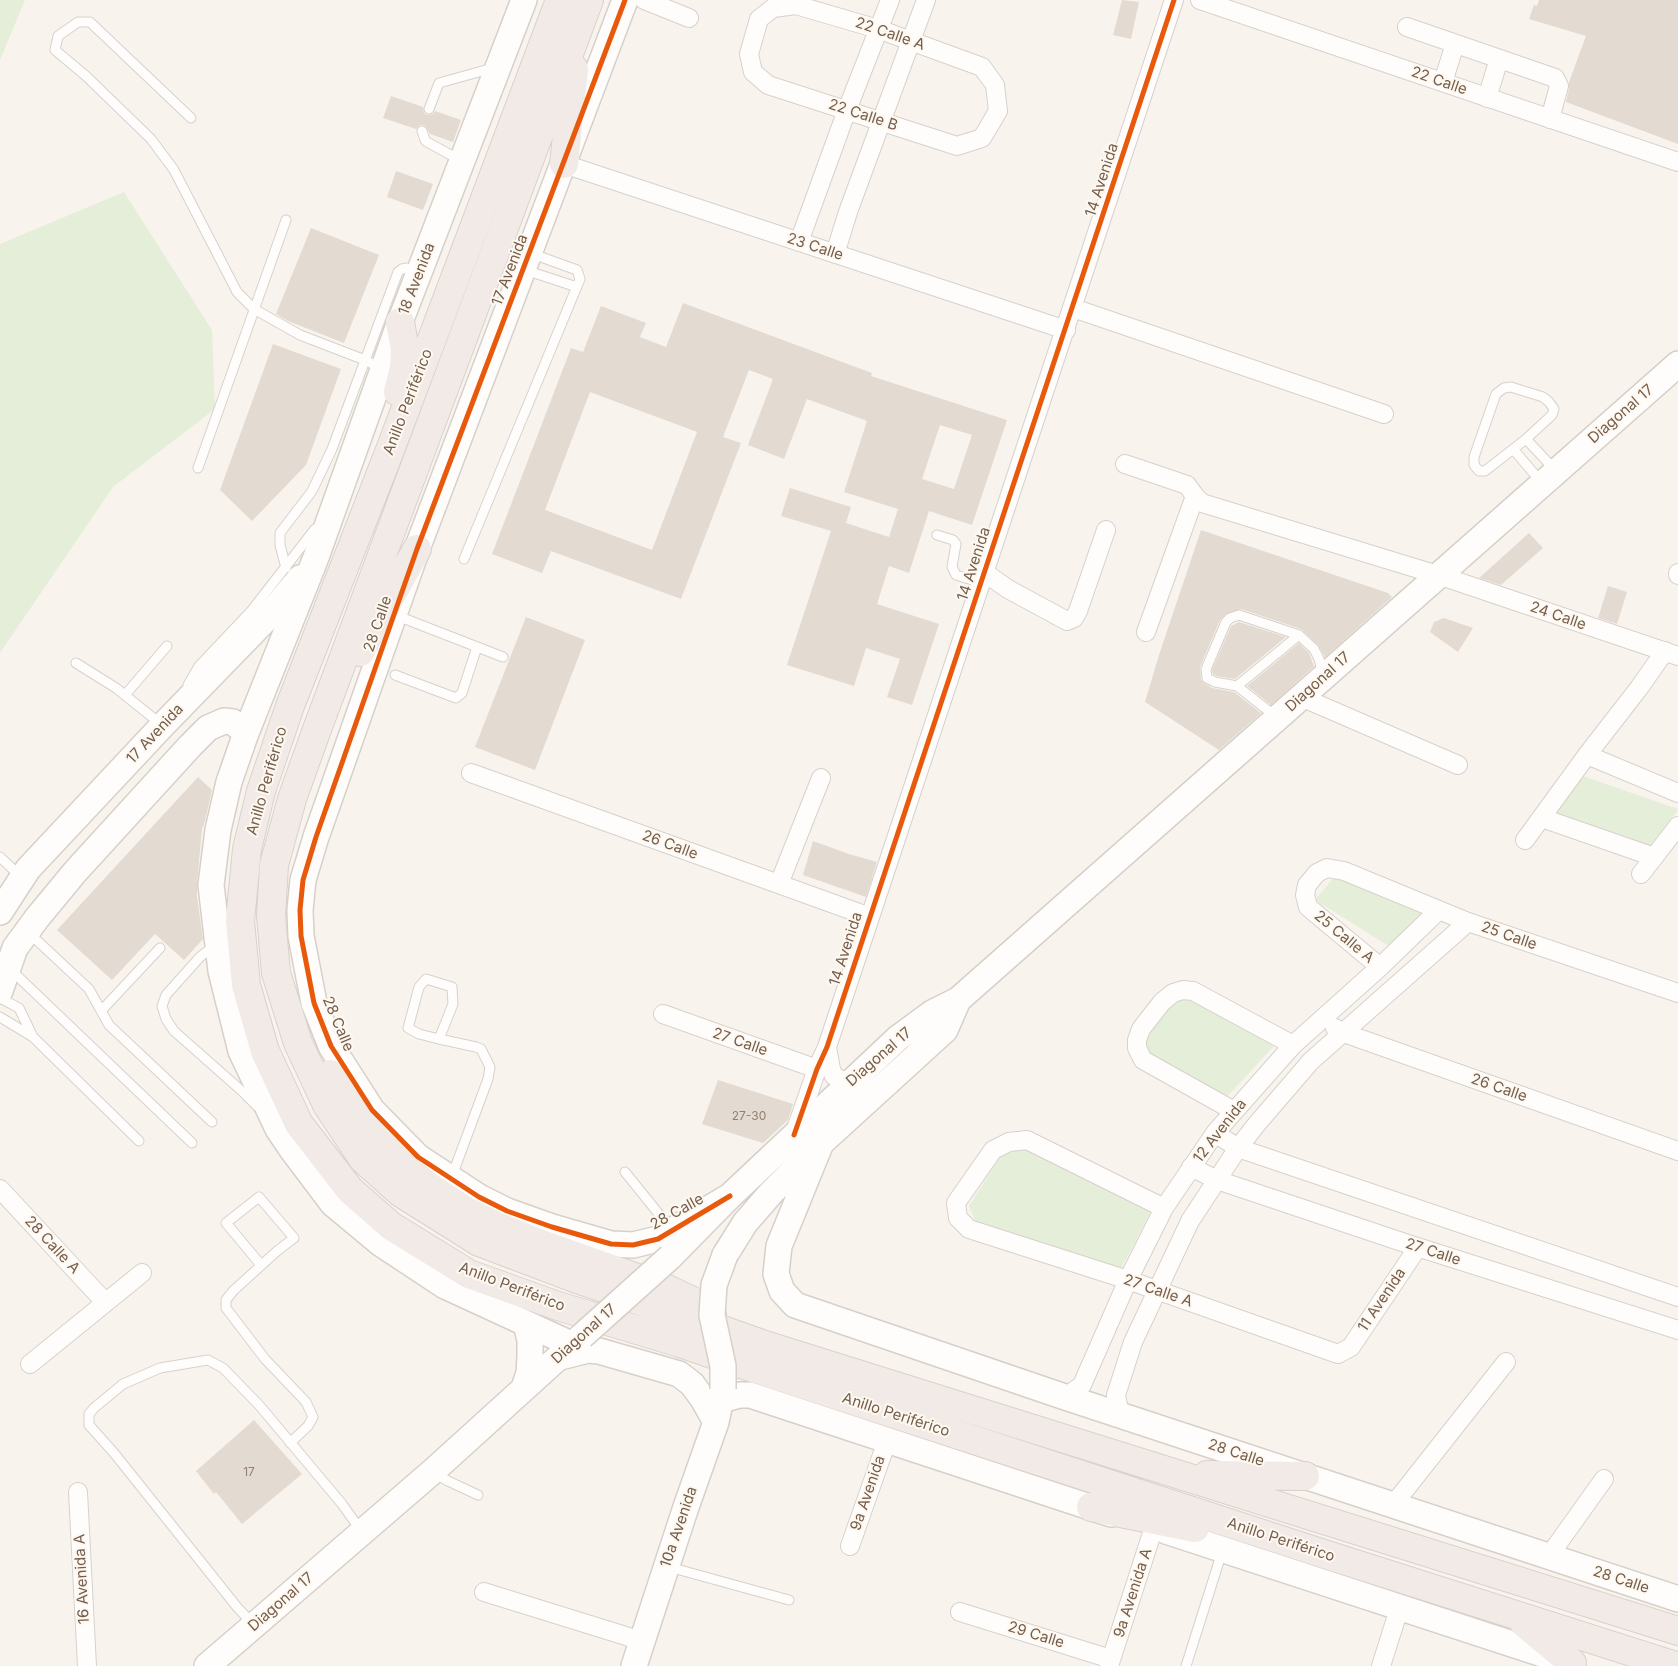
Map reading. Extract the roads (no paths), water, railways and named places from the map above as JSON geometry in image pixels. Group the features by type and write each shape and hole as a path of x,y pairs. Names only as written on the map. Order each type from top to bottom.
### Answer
{"highway":[{"name":"Anillo Periférico","path":"560,0 390,450 290,706 261,790 247,849 240,921 246,985 266,1050 299,1124 350,1190 391,1226 469,1274 558,1306 680,1343 1318,1552 1676,1666"},
{"name":"Anillo Periférico","path":"589,0 316,732 292,798 274,865 272,916 276,973 298,1043 327,1105 363,1159 401,1193 479,1242 569,1276 762,1344 1678,1631"},
{"path":"564,164 578,29"},
{"path":"390,450 391,417 404,368 405,350 400,322"},
{"path":"316,732 417,549"},
{"path":"276,973 339,1090 371,1134 400,1163 431,1188 466,1211 499,1227 665,1288 697,1303 712,1315"},
{"path":"1177,1474 1305,1476"},
{"path":"1091,1507 1318,1552"},
{"path":"1513,1614 1576,1665"}],"street":[{"name":"18 Avenida","path":"315,560 343,484 374,365 400,322 524,0"},
{"name":"17 Avenida","path":"417,549 625,0"},
{"path":"644,0 690,18"},
{"path":"799,242 847,110 890,0"},
{"path":"835,254 848,212 926,0"},
{"name":"14 Avenida","path":"794,1135 817,1069 828,1047 1174,0"},
{"name":"22 Calle","path":"1200,0 1678,162"},
{"name":"22 Calle A","path":"768,84 753,72 749,54 759,19 773,8 796,5 878,29 982,67 995,85 998,111 982,138 957,146"},
{"path":"1407,27 1555,78 1558,82 1558,89 1550,119"},
{"path":"1443,82 1455,44"},
{"path":"1487,98 1499,59"},
{"name":"22 Calle B","path":"768,84 957,146"},
{"name":"23 Calle","path":"564,164 1066,330"},
{"path":"1073,308 1384,414"},
{"name":"Diagonal 17","path":"213,1665 254,1625 432,1472 670,1257 730,1196 898,1038 932,1013 958,1000 1678,364"},
{"name":"24 Calle","path":"1126,464 1186,485 1202,503 1438,575 1671,654"},
{"path":"1146,632 1195,496"},
{"path":"983,578 1008,589 1067,621 1074,618 1078,611 1106,530"},
{"name":"28 Calle","path":"417,549 313,846 303,880 300,910 301,936 314,1003 331,1046 372,1110 418,1157 450,1179 507,1212 611,1244 633,1245 658,1239 730,1196"},
{"name":"17 Avenida","path":"0,912 22,878 163,726 264,621 315,560"},
{"name":"Anillo Periférico","path":"315,560 246,733 229,782 218,830 211,885 217,943 221,971 241,1051 278,1129 292,1151 334,1204 380,1243 445,1286 572,1346"},
{"path":"1525,840 1639,688 1671,654"},
{"path":"1300,698 1458,765"},
{"path":"0,991 15,948 27,931 75,872 190,746 208,728 224,721 233,722 246,733"},
{"path":"163,726 190,746"},
{"path":"1587,755 1678,793"},
{"name":"26 Calle","path":"471,772 870,917"},
{"path":"779,884 821,778"},
{"path":"1542,818 1654,857"},
{"path":"1641,874 1678,826"},
{"name":"25 Calle A","path":"1344,871 1327,868 1311,878 1305,895 1308,907 1380,967"},
{"name":"25 Calle","path":"1344,871 1468,922 1678,992"},
{"name":"12 Avenida","path":"1062,1396 1082,1386 1128,1280 1164,1208 1215,1133 1293,1045 1323,1020 1439,910"},
{"name":"12 Avenida","path":"1120,1415 1117,1403 1118,1387 1133,1342 1190,1221 1238,1148 1311,1061 1468,922"},
{"path":"1234,1110 1143,1060 1137,1048 1137,1040 1141,1030 1162,1002 1173,992 1193,991 1293,1045"},
{"name":"Diagonal 17","path":"720,1403 723,1366 712,1315 714,1285 725,1254 745,1223 771,1193 821,1143 945,1030 958,1000"},
{"name":"27 Calle","path":"663,1014 817,1069"},
{"name":"26 Calle","path":"1323,1020 1344,1033 1678,1151"},
{"name":"14 Avenida","path":"828,1047 834,1076 841,1080 852,1081"},
{"path":"1215,1133 1238,1148 1678,1297"},
{"name":"27 Calle A","path":"1164,1208 1027,1140 1009,1142 993,1150 956,1203 958,1218 969,1229 1128,1280 1328,1352 1338,1354 1345,1352"},
{"name":"28 Calle","path":"821,1143 779,1246 776,1274 782,1291 795,1305 1062,1396 1678,1599"},
{"name":"27 Calle","path":"1191,1168 1217,1180 1418,1247 1678,1330"},
{"name":"28 Calle A","path":"0,1188 104,1302"},
{"name":"11 Avenida","path":"1345,1352 1351,1347 1418,1247"},
{"path":"30,1364 142,1273"},
{"path":"524,1388 529,1373 530,1357 530,1340 526,1324"},
{"path":"572,1346 599,1351 679,1374 692,1384 703,1399 720,1403 740,1395 750,1395 1576,1665"},
{"path":"1393,1505 1506,1362"},
{"name":"10a Avenida","path":"634,1666 720,1403"},
{"name":"9a Avenida","path":"850,1546 887,1441"},
{"path":"1549,1556 1604,1479"},
{"name":"16 Avenida A","path":"78,1492 87,1666"},
{"name":"9a Avenida A","path":"1110,1662 1154,1527"},
{"path":"484,1592 642,1641"},
{"path":"1381,1666 1400,1606"},
{"name":"29 Calle","path":"960,1612 1110,1662"}],"lane":[{"path":"191,118 90,22 78,22 58,36 55,50 98,87 152,140 174,170 237,292 254,309 300,335 374,365"},
{"path":"429,109 439,83 498,67"},
{"path":"422,131 425,140 462,162"},
{"path":"198,468 286,220"},
{"path":"527,261 577,288"},
{"path":"464,558 580,279 577,270 527,261"},
{"path":"286,568 280,545 280,533 312,491 374,365 398,272 407,268 419,273"},
{"path":"1511,387 1543,398 1554,409 1552,415 1526,439 1485,471 1478,471 1474,465 1474,457 1496,394 1504,388 1511,387"},
{"path":"1526,439 1549,477"},
{"path":"1513,449 1549,477"},
{"path":"76,663 125,695 163,726 199,666 252,610 310,538 343,484"},
{"path":"937,535 953,540 956,544 952,567 956,575 983,578"},
{"path":"394,615 503,657"},
{"path":"1277,718 1237,686 1215,682 1207,678 1206,669 1226,622 1230,618 1239,615 1299,635 1314,649 1319,659 1323,677"},
{"path":"1237,686 1299,635"},
{"path":"125,695 167,646"},
{"path":"395,675 456,698 462,693 477,647"},
{"path":"0,857 22,878"},
{"path":"27,931 89,989 110,1025 212,1122"},
{"path":"217,943 200,957 166,995 162,1006 166,1019 174,1031 243,1092 278,1129"},
{"path":"101,1010 160,948"},
{"path":"8,968 192,1143"},
{"path":"440,1039 453,1004 452,987 426,979 419,987 408,1028 419,1034 481,1049 490,1066 488,1079 450,1179"},
{"path":"0,998 19,1008 33,1037"},
{"path":"0,1017 33,1037 139,1141"},
{"path":"625,1172 672,1231"},
{"path":"261,1265 226,1223 259,1197 294,1238 232,1291 226,1300 226,1308 266,1359 306,1402 314,1416 308,1426 290,1443"},
{"path":"254,1625 237,1608 114,1453 89,1425 89,1414 123,1384 160,1368 208,1360 223,1368 259,1405 342,1504 362,1532"},
{"path":"432,1472 448,1482 478,1495"},
{"path":"1186,1666 1223,1549"},
{"path":"666,1566 789,1600"}]}
